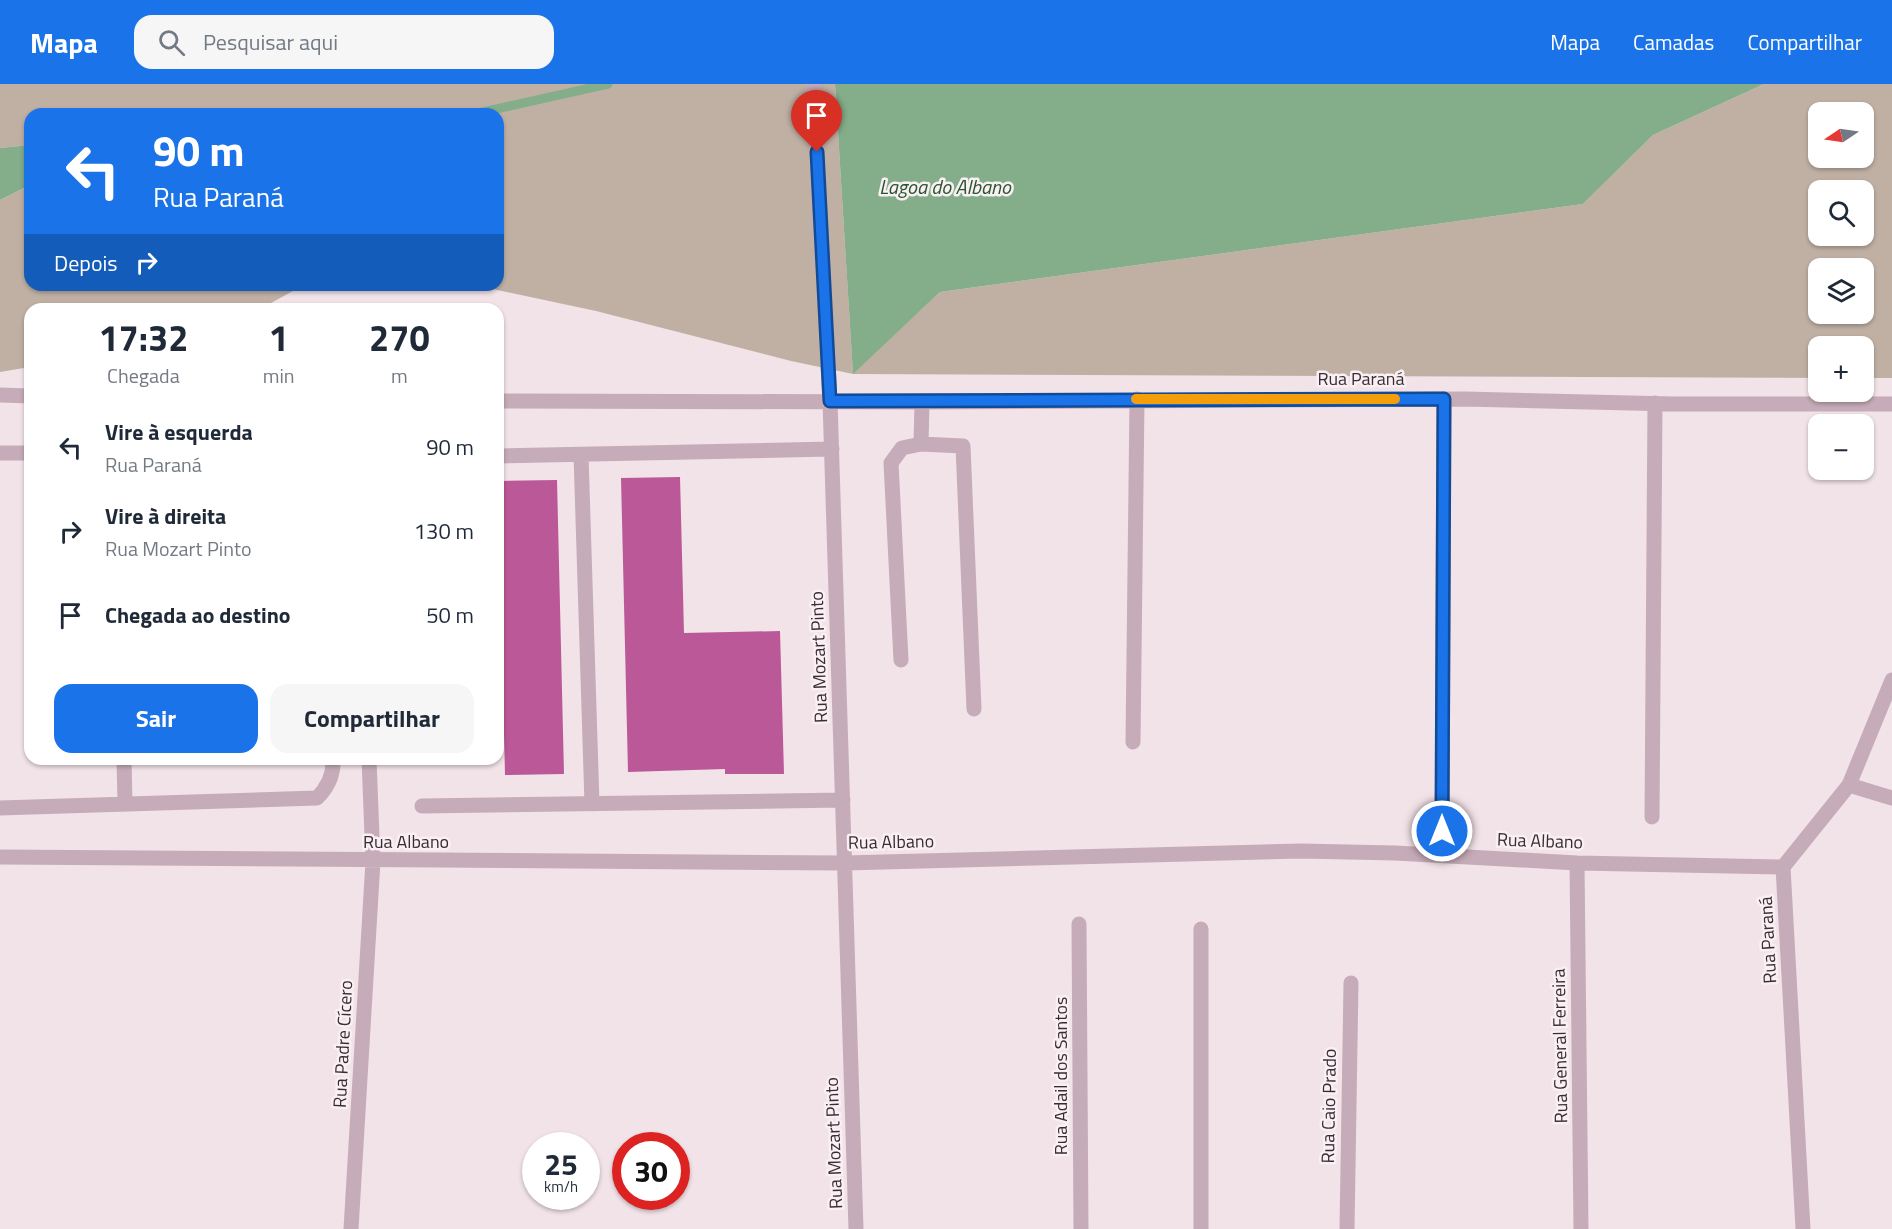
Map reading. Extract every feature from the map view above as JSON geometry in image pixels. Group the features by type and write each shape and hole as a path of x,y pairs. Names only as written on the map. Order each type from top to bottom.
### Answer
{"street":[{"name":"Rua Mozart Pinto","path":"813,84 832,449 856,1229"},
{"path":"0,395 24,396"},
{"path":"1133,742 1137,399"},
{"name":"Rua Paraná","path":"504,401 922,402 1444,399 1892,404"},
{"path":"1442,831 1444,399"},
{"path":"921,444 922,402"},
{"path":"1652,818 1655,403"},
{"path":"901,660 891,463 902,448 921,444 963,446 974,709"},
{"path":"504,456 832,449"},
{"path":"0,453 24,453"},
{"path":"581,455 592,804"},
{"path":"1783,867 1849,785 1892,680"},
{"path":"124,765 125,804"},
{"path":"0,808 317,798 327,788 334,770 334,765"},
{"name":"Rua Padre Cícero","path":"351,1229 373,861 369,765"},
{"path":"1849,785 1892,798"},
{"path":"422,806 843,800"},
{"name":"Rua Albano","path":"0,856 373,861 845,863 1302,851 1395,853 1577,863 1783,867"},
{"name":"Rua General Ferreira","path":"1577,863 1581,1229"},
{"name":"Rua Paraná","path":"1783,867 1803,1229"},
{"name":"Rua Adail dos Santos","path":"1079,924 1081,1229"},
{"path":"1201,1229 1202,929"},
{"name":"Rua Caio Prado","path":"1347,1229 1351,983"}],"shaded area":[{"path":"0,84 835,84 853,373 940,292 1583,204 1653,135 1764,84 1892,84 1892,378 1874,378 1874,336 1808,336 1808,378 853,374 791,361 596,311 502,291 504,291 504,108 24,108 24,146 0,148"},
{"path":"24,188 24,291 293,291 271,303 24,303 24,368 0,372 0,200"}],"water":[{"name":"Lagoa do Albano","path":"835,84 1764,84 1653,135 1583,204 940,292 853,374"},
{"path":"24,146 24,188 0,200 0,148"}],"building":[{"path":"680,477 684,633 780,631 784,774 725,774 725,769 628,772 621,478"},
{"path":"557,480 564,774 505,775 504,481"}],"waterway":[{"path":"501,108 608,84"}],"slow traffic":[{"path":"1136,399 1395,399"}],"route":[{"path":"817,152 830,401 1444,399 1442,831"}]}
